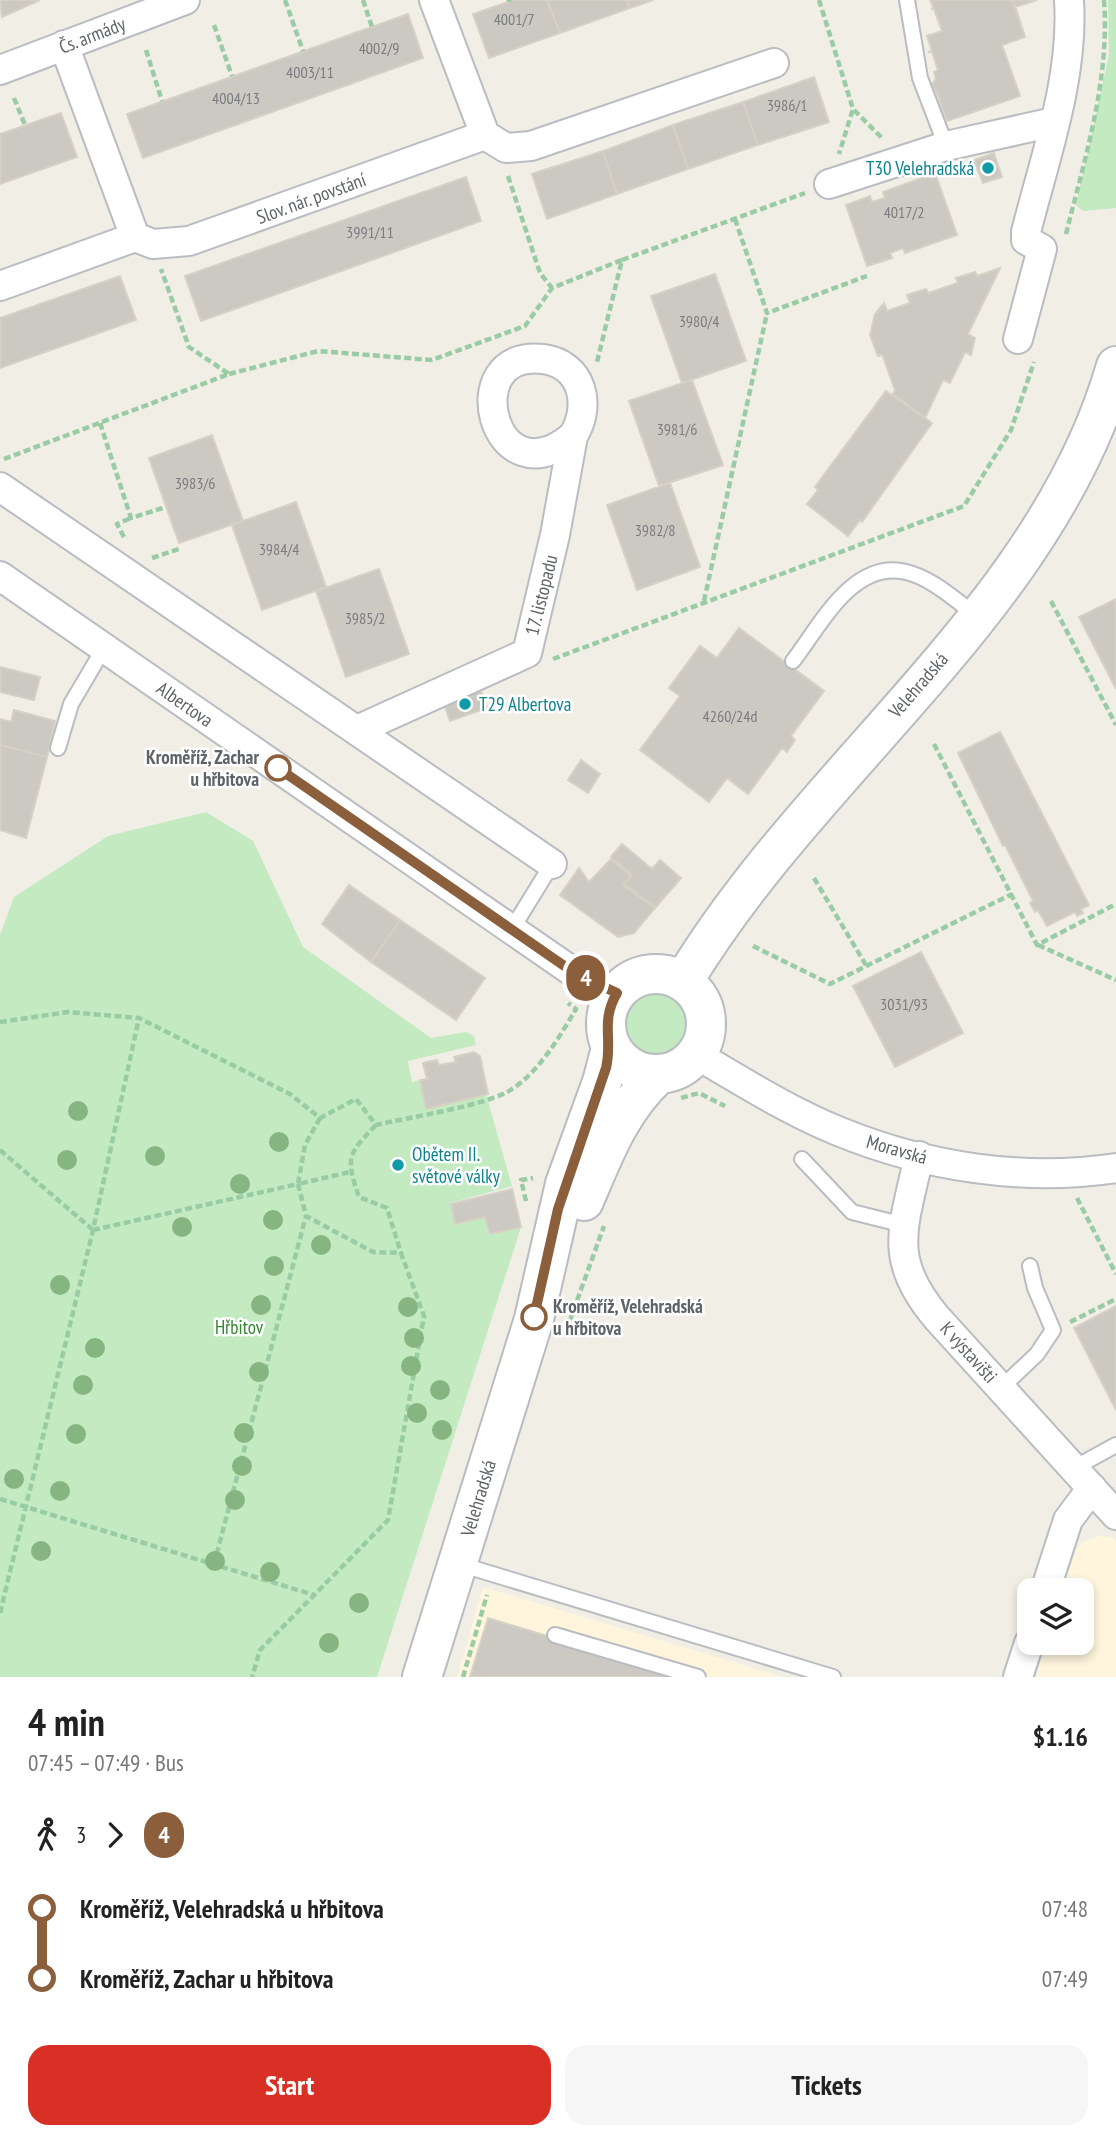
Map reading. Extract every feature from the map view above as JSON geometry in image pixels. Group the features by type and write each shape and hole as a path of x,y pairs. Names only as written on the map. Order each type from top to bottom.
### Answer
{"main road":[{"name":"Velehradská","path":"683,982 737,899 1020,562 1065,490 1102,407 1116,366"},
{"path":"617,993 628,982 643,975 658,974 683,982 699,996 705,1010 706,1034 697,1055"},
{"name":"Velehradská","path":"422,1677 534,1319 558,1209 611,1048 606,1019 617,993"},
{"path":"611,1048 631,1068 667,1087"},
{"name":"Velehradská","path":"534,1319 624,1114 643,1089 667,1087 673,1072 697,1055"}],"street":[{"name":"Čs. armády","path":"0,70 185,0"},
{"path":"434,0 485,135 506,148 531,146 774,63"},
{"path":"1027,347 1042,249 1026,240 1026,232 1054,122 1071,36 1069,0"},
{"path":"64,45 135,237"},
{"path":"829,184 946,146 1054,122"},
{"name":"Slov. nár. povstání","path":"0,286 135,237 153,244 189,241 485,135"},
{"path":"573,436 561,446 547,452 516,448 504,439 495,426 491,395 497,381 507,369 536,358 551,360 565,367 576,378 583,392"},
{"name":"17. listopadu","path":"358,730 527,653 555,535 573,436 582,423 585,408 583,392"},
{"path":"0,487 552,864"},
{"name":"Albertova","path":"0,576 576,974 617,993"},
{"name":"Moravská","path":"697,1055 838,1131 919,1156 979,1169 1022,1173 1057,1174 1116,1168"},
{"name":"K výstavišti","path":"919,1156 903,1246 911,1284 1116,1515"},
{"path":"1049,1578 1083,1478"},
{"path":"1018,1677 1025,1655"}],"lane":[{"path":"907,0 920,78 946,146"},
{"path":"793,661 849,588 877,573 891,570 920,577 977,616"},
{"path":"58,748 71,704 104,648"},
{"path":"512,929 552,864"},
{"path":"802,1159 852,1212 905,1225"},
{"path":"1001,1388 1037,1354 1053,1330 1035,1288 1030,1266"},
{"path":"1083,1478 1116,1445"},
{"path":"458,1563 833,1677"},
{"path":"555,1635 698,1677"}],"path":[{"path":"285,0 303,51"},
{"path":"363,0 372,27"},
{"path":"0,461 229,374 318,351 432,360 525,326 552,288 829,184 853,109 819,0"},
{"path":"1064,241 1095,114 1104,55 1104,0"},
{"path":"214,25 232,76"},
{"path":"146,50 162,101"},
{"path":"14,98 25,125"},
{"path":"508,174 540,273 552,288"},
{"path":"704,601 767,313 735,219"},
{"path":"158,258 188,347 229,374"},
{"path":"583,392 599,359 622,260"},
{"path":"767,313 866,276"},
{"path":"551,659 964,506 1011,430 1027,347"},
{"path":"100,423 131,518"},
{"path":"128,545 117,524 166,507"},
{"path":"144,561 179,549"},
{"path":"1051,601 1116,725"},
{"path":"934,744 1037,945 1116,980"},
{"path":"814,878 866,967"},
{"path":"753,946 830,984 1012,894"},
{"path":"1037,945 1116,904"},
{"path":"252,1677 260,1650 388,1520 425,1316 387,1208 359,1197 350,1171 352,1150 376,1125 488,1099 515,1088 563,1030 576,1009 560,997"},
{"path":"0,1022 68,1012 139,1018 290,1094 320,1118"},
{"path":"0,1613 93,1230 139,1018"},
{"path":"667,1087 699,1093 730,1109"},
{"path":"214,1564 306,1216 298,1184 305,1146 320,1118 356,1099 376,1125"},
{"path":"0,1150 93,1230"},
{"path":"93,1230 350,1171"},
{"path":"306,1216 373,1252 401,1253"},
{"path":"1053,1330 1116,1299"},
{"path":"0,1499 315,1595"},
{"path":"463,1677 487,1595"}],"shaded area":[{"path":"1099,1536 1112,1537 1116,1542 1116,1677 1036,1677 1042,1655 1094,1655 1094,1578 1066,1578 1076,1550 1085,1541"},
{"path":"483,1587 783,1677 457,1677"}],"green space":[{"path":"1108,0 1116,0 1116,208 1083,211 1076,205 1109,54"},
{"name":"Hřbitov","path":"206,812 253,841 303,947 431,1038 466,1032 474,1036 476,1045 408,1061 412,1082 420,1080 427,1109 486,1094 512,1186 450,1203 455,1225 485,1218 490,1235 521,1227 377,1677 0,1677 0,935 14,897 108,836"},
{"path":"656,988 670,991 682,998 689,1010 692,1024 689,1038 682,1050 670,1057 656,1060 642,1057 630,1050 623,1038 620,1024 623,1010 630,998 642,991"}],"building":[{"path":"0,0 40,0 2,17"},
{"path":"514,0 547,0 560,33 489,58 473,14"},
{"path":"547,0 627,0 630,8 560,33"},
{"path":"627,0 653,0 630,8"},
{"path":"930,0 1013,0 1025,37 1002,45 1020,96 947,121 938,96 934,97 938,95 932,84 936,79 934,72 938,70 932,52 928,52 932,51 927,36 942,31 934,9 931,9 934,8"},
{"path":"1013,0 1037,0 1015,7"},
{"path":"408,14 423,58 143,158 127,114"},
{"path":"814,77 829,122 758,145 743,102"},
{"path":"743,102 758,145 688,169 673,125"},
{"path":"61,113 77,157 0,184 0,134"},
{"path":"673,125 688,169 617,194 603,151"},
{"path":"603,151 617,194 547,219 532,174"},
{"name":"T30 Velehradská","path":"994,153 1002,177 983,183 974,160"},
{"path":"935,173 957,235 905,253 903,248 890,253 892,258 867,266 846,205 870,196 872,202 885,198 883,192"},
{"path":"466,177 481,221 201,321 185,276"},
{"path":"1000,268 968,334 975,338 971,355 965,352 950,383 943,380 925,418 893,394 895,390 882,354 878,356 870,335 875,314 884,303 887,311 910,303 907,295 926,289 928,293 958,283 956,278 975,272 977,276"},
{"path":"715,274 746,361 682,383 651,296"},
{"path":"120,276 136,320 0,368 0,318"},
{"path":"692,380 723,465 659,486 629,401"},
{"path":"886,391 932,423 862,522 860,520 848,536 807,504 818,490 815,487"},
{"path":"212,435 243,521 179,543 149,458"},
{"path":"670,483 700,567 637,590 607,505"},
{"path":"296,502 326,587 262,610 232,525"},
{"path":"379,569 409,654 346,677 316,591"},
{"path":"1116,599 1116,689 1079,617"},
{"path":"739,628 824,691 791,736 795,740 787,752 782,748 748,794 727,778 709,802 640,750 680,696 669,688 700,646 717,658"},
{"path":"0,667 40,677 34,700 0,692"},
{"name":"T29 Albertova","path":"480,688 487,708 450,721 443,701"},
{"path":"14,710 55,721 47,757 0,745 0,719 11,722"},
{"path":"1000,732 1089,905 1081,909 1083,913 1077,916 1075,912 1047,926 1038,910 1035,912 1030,903 1033,901 958,753"},
{"path":"0,745 47,757 26,838 0,830"},
{"path":"581,760 600,774 588,793 568,780"},
{"path":"622,844 652,869 660,860 681,878 656,907 624,884 632,875 611,857"},
{"path":"611,859 631,876 623,885 655,908 634,933 618,937 560,895 579,868 589,882"},
{"path":"349,885 400,920 371,962 322,924"},
{"path":"400,920 485,978 456,1020 371,962"},
{"path":"921,952 963,1033 895,1067 853,986"},
{"path":"474,1052 480,1056 488,1094 426,1109 420,1080 427,1079 423,1063 437,1060 439,1065 456,1062 454,1057"},
{"path":"512,1189 521,1227 490,1234 485,1217 455,1224 451,1204"},
{"path":"1116,1306 1116,1410 1074,1328"},
{"path":"488,1618 682,1677 470,1677"}],"bus line":[{"name":"4","path":"278,768 576,974 617,993 609,1005 606,1019 606,1034 611,1048 606,1068 565,1184 534,1317"}],"place":[{"name":"T30 Velehradská","path":"988,168"},
{"name":"T29 Albertova","path":"465,704"},
{"name":"Kroměříž, Zachar u hřbitova","path":"278,768"},
{"name":"Obětem II. světové války","path":"398,1165"},
{"name":"Kroměříž, Velehradská u hřbitova","path":"534,1317"}]}
